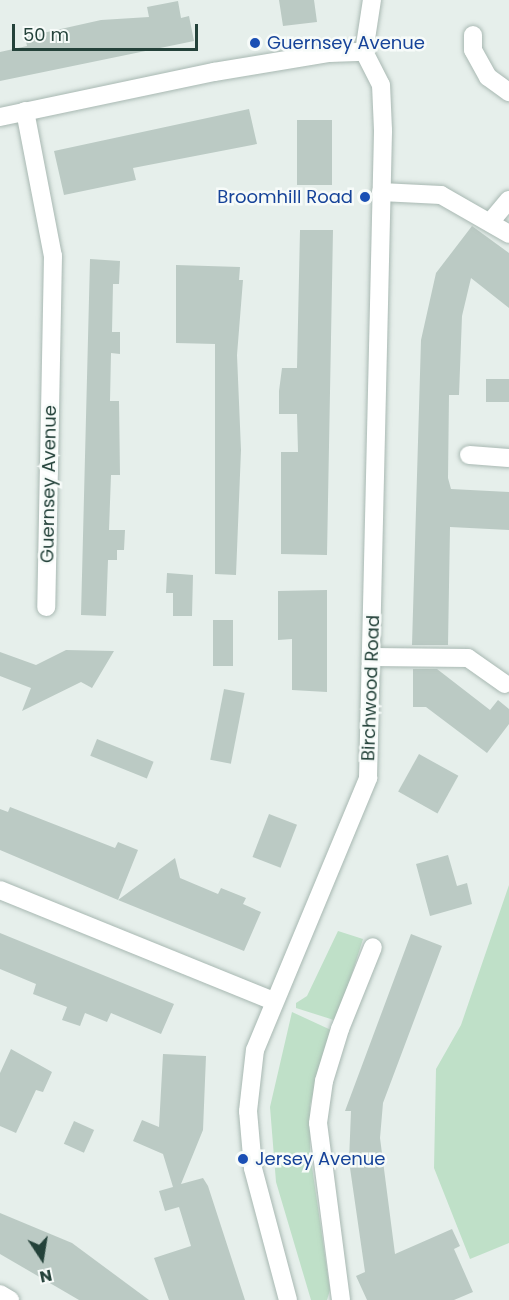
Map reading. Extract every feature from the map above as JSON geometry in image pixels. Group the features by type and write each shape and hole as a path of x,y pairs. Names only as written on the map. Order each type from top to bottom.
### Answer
{"street":[{"path":"0,117 214,72 364,51 372,0"},
{"path":"473,35 473,50 488,77 509,92"},
{"name":"Birchwood Road","path":"288,1300 254,1168 248,1110 255,1050 273,1000 368,778 381,192 381,85 364,51"},
{"name":"Guernsey Avenue","path":"25,111 53,256 46,607"},
{"path":"381,192 441,195 492,220 509,234"},
{"path":"492,220 509,200"},
{"path":"469,455 509,458"},
{"path":"372,657 468,658 505,684"},
{"path":"0,890 273,1000"},
{"path":"341,1300 318,1124 324,1081 340,1029 373,947"},
{"path":"0,1294 10,1300"}],"green space":[{"path":"509,885 509,1243 470,1259 434,1168 436,1069 461,1025"},
{"path":"338,931 363,939 337,1021 296,1008 296,1003 307,996"},
{"path":"292,1012 331,1030 310,1105 310,1153 330,1290 327,1300 311,1300 276,1182 270,1107"}],"building":[{"path":"279,0 314,0 317,22 283,26"},
{"path":"178,1 181,18 189,16 194,41 0,81 0,52 27,46 25,37 101,20 149,17 147,7"},
{"path":"249,109 257,144 133,168 136,180 64,195 54,151"},
{"path":"297,120 332,120 332,185 297,185"},
{"path":"472,226 509,253 509,308 471,278 462,316 459,395 449,395 448,478 451,489 509,492 509,530 450,527 448,645 412,645 421,340 436,273"},
{"path":"300,230 333,230 327,555 281,554 281,452 298,452 297,414 279,414 279,391 282,368 297,368"},
{"path":"90,259 120,261 119,284 113,284 112,332 120,332 120,354 111,353 110,401 119,401 120,475 111,475 109,530 125,530 124,550 117,550 117,560 108,560 106,616 81,615"},
{"path":"176,265 240,267 239,280 243,280 237,355 241,450 236,575 215,574 215,344 176,343"},
{"path":"486,379 509,379 509,402 486,402"},
{"path":"167,573 193,575 192,616 173,616 173,593 166,593"},
{"path":"327,590 327,692 292,690 292,639 278,640 278,591"},
{"path":"213,620 233,620 233,666 213,666"},
{"path":"66,650 114,651 92,688 81,682 22,711 31,688 0,676 0,652 36,665"},
{"path":"413,669 437,669 490,710 498,700 509,709 509,724 487,753 426,707 413,707"},
{"path":"224,689 245,693 231,764 210,760"},
{"path":"97,739 154,762 147,779 90,756"},
{"path":"419,754 458,776 438,813 398,792"},
{"path":"10,807 115,848 118,842 138,850 118,900 0,850 0,809 8,812"},
{"path":"269,814 297,825 281,868 253,857"},
{"path":"448,855 457,886 467,883 472,904 430,916 416,864"},
{"path":"175,858 180,878 218,894 221,888 246,898 243,904 261,912 244,951 118,900"},
{"path":"0,933 174,1004 161,1034 111,1013 107,1022 85,1013 80,1026 62,1020 67,1007 33,994 36,984 0,969"},
{"path":"411,934 442,946 383,1103 380,1138 395,1254 452,1229 460,1246 454,1249 473,1292 454,1300 367,1300 356,1276 365,1272 349,1161 351,1111 345,1111"},
{"path":"11,1049 52,1072 43,1092 36,1090 16,1133 0,1126 0,1073"},
{"path":"163,1054 206,1056 203,1130 181,1184 203,1178 208,1186 245,1300 169,1300 154,1258 191,1246 179,1207 165,1211 159,1191 173,1187 163,1154 133,1141 142,1120 159,1127"},
{"path":"74,1121 94,1130 84,1153 64,1144"},
{"path":"0,1213 72,1243 149,1300 79,1300 0,1254"}],"place":[{"name":"Guernsey Avenue","path":"255,43"},
{"name":"Broomhill Road","path":"365,197"},
{"name":"Jersey Avenue","path":"243,1159"}]}
